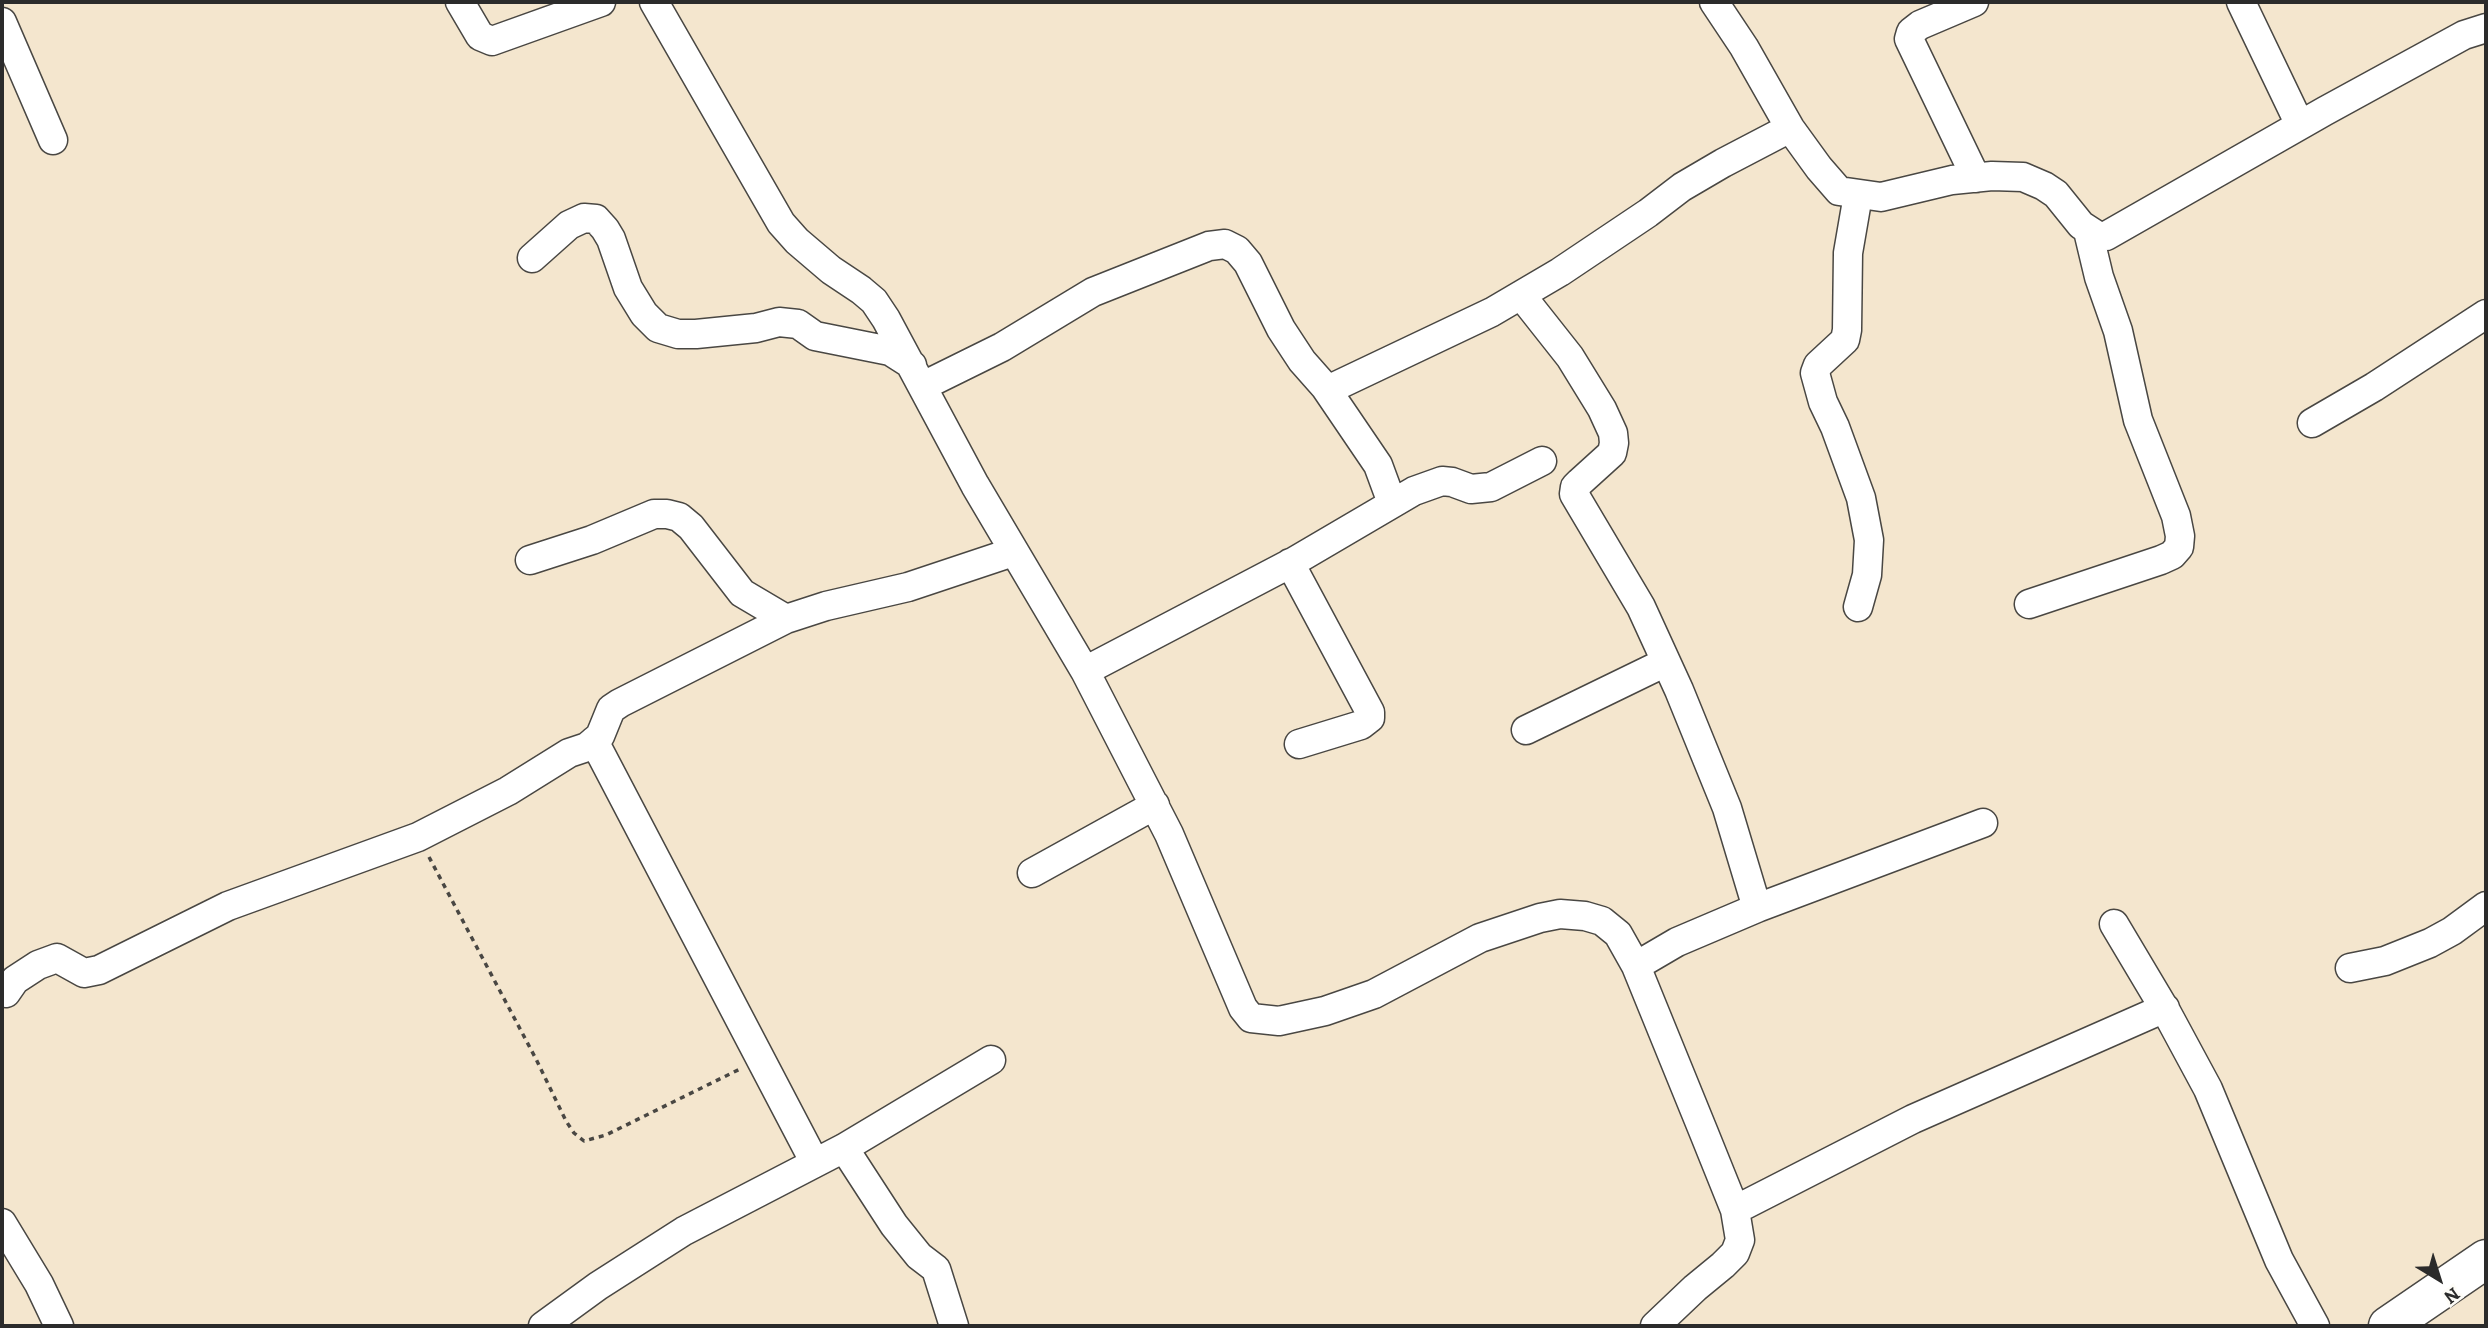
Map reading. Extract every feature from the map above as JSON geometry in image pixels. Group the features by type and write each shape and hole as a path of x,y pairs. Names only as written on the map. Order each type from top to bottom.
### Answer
{"highway":[{"path":"2388,1326 2486,1259"}],"street":[{"path":"460,2 480,36 492,41 601,2"},
{"path":"654,2 781,223 797,241 831,270 862,289 874,301 1013,552 1085,671 1169,834 1243,1008 1251,1018 1279,1021 1325,1011 1374,995 1480,938 1541,918 1560,914 1585,916 1602,921 1618,934 1636,966 1735,1210 1740,1240 1735,1252 1655,1326"},
{"path":"1714,2 1744,47 1790,128 1839,191 1881,197 1952,180 2023,177 2056,194 2088,231 2098,236 2106,236 2300,125 2464,35 2486,27"},
{"path":"1973,2 1920,25 1911,32 1909,39 1976,178"},
{"path":"2241,2 2300,125"},
{"path":"2,22 53,140"},
{"path":"1325,387 1334,387 1361,376 1492,312 1648,213 1682,187 1790,128"},
{"path":"1857,607 1867,575 1869,540 1861,498 1823,402 1815,373 1818,365 1845,340 1848,254 1858,195"},
{"path":"532,258 569,225 584,218 596,219 611,239 628,288 644,314 658,328 678,334 696,334 756,328 779,322 798,324 815,335 890,351 917,376"},
{"path":"2029,604 2161,560 2172,555 2179,547 2176,516 2138,420 2118,331 2099,277 2088,231"},
{"path":"917,376 1002,347 1093,292 1209,246 1224,244 1237,250 1248,263 1281,329 1302,361 1325,387 1378,465 1392,503"},
{"path":"1521,295 1570,357 1602,409 1613,433 1615,443 1612,453 1575,487 1574,494 1641,607 1667,662 1718,784 1757,908"},
{"path":"2312,423 2355,399 2486,314"},
{"path":"1085,671 1290,563 1392,503 1432,483 1452,482 1471,489 1491,487 1542,461"},
{"path":"530,560 592,540 654,514 667,514 679,517 691,527 742,593 786,619"},
{"path":"6,993 15,980 57,958 84,973 99,970 228,906 418,837 508,791 569,753 587,747 600,736 611,709 620,703 786,619 826,606 908,587 1013,552"},
{"path":"1290,563 1370,712 1370,718 1361,725 1299,744"},
{"path":"1526,730 1667,662"},
{"path":"594,741 815,1163"},
{"path":"1032,873 1155,805"},
{"path":"1636,966 1677,942 1757,908 1983,822"},
{"path":"2350,968 2385,961 2430,943 2452,931 2486,906"},
{"path":"2113,924 2165,1008 2208,1089 2279,1260 2315,1326"},
{"path":"1735,1210 1913,1119 2165,1008"},
{"path":"543,1326 598,1286 684,1231 844,1148 991,1060"},
{"path":"844,1148 894,1225 919,1256 936,1269 954,1326"},
{"path":"2,1223 39,1284 59,1326"}],"path":[{"path":"418,837 566,1121 584,1141 606,1135 761,1060"}]}
